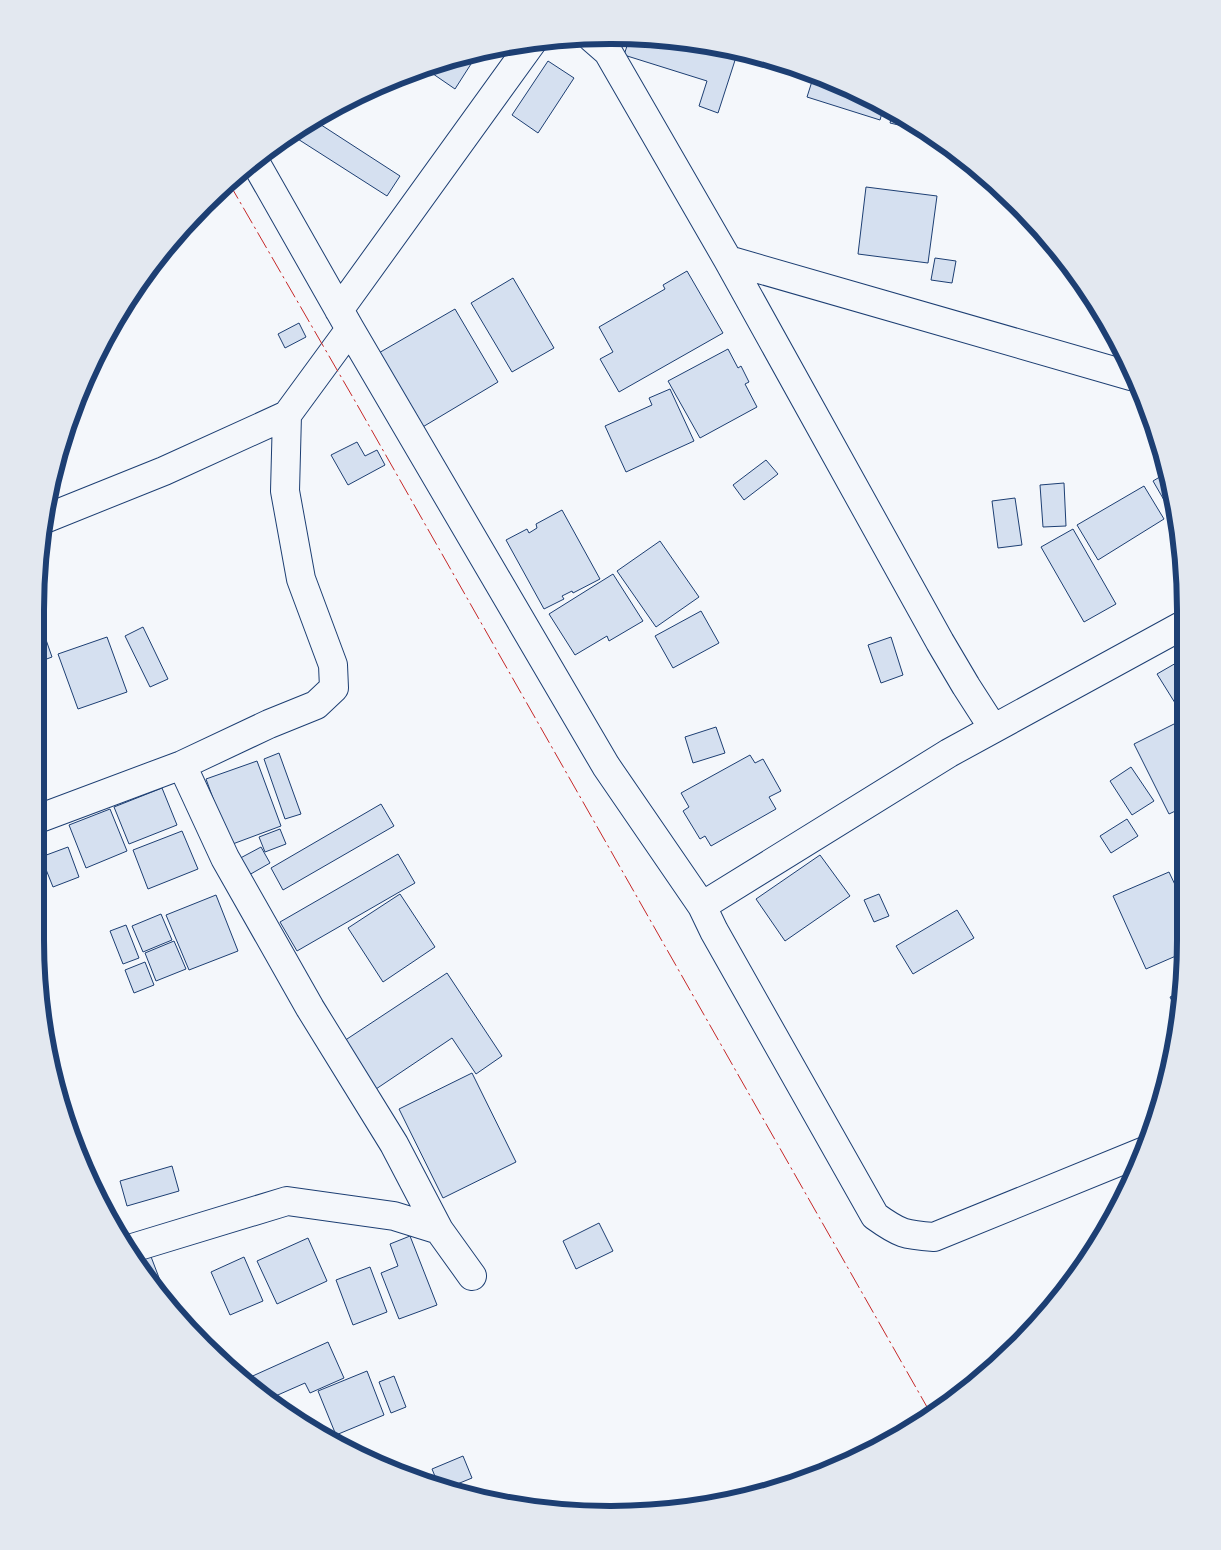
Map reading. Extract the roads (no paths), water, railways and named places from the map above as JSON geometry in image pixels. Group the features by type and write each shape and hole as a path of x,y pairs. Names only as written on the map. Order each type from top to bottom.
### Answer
{"street":[{"path":"599,44 608,52 728,260 940,642 993,728"},
{"path":"44,817 182,765 269,724 316,706 334,688 333,664 301,579 285,492 287,415 344,320 526,51"},
{"path":"258,167 344,320 606,766 702,906 714,931 875,1216 892,1229 906,1235 934,1237 1134,1157"},
{"path":"728,260 1125,374"},
{"path":"52,516 164,471 287,415"},
{"path":"702,906 858,808 993,728 1177,628"},
{"path":"182,765 230,866 310,1008 394,1144 439,1230 472,1276"},
{"path":"135,1247 288,1201 394,1216 439,1230"}]}
